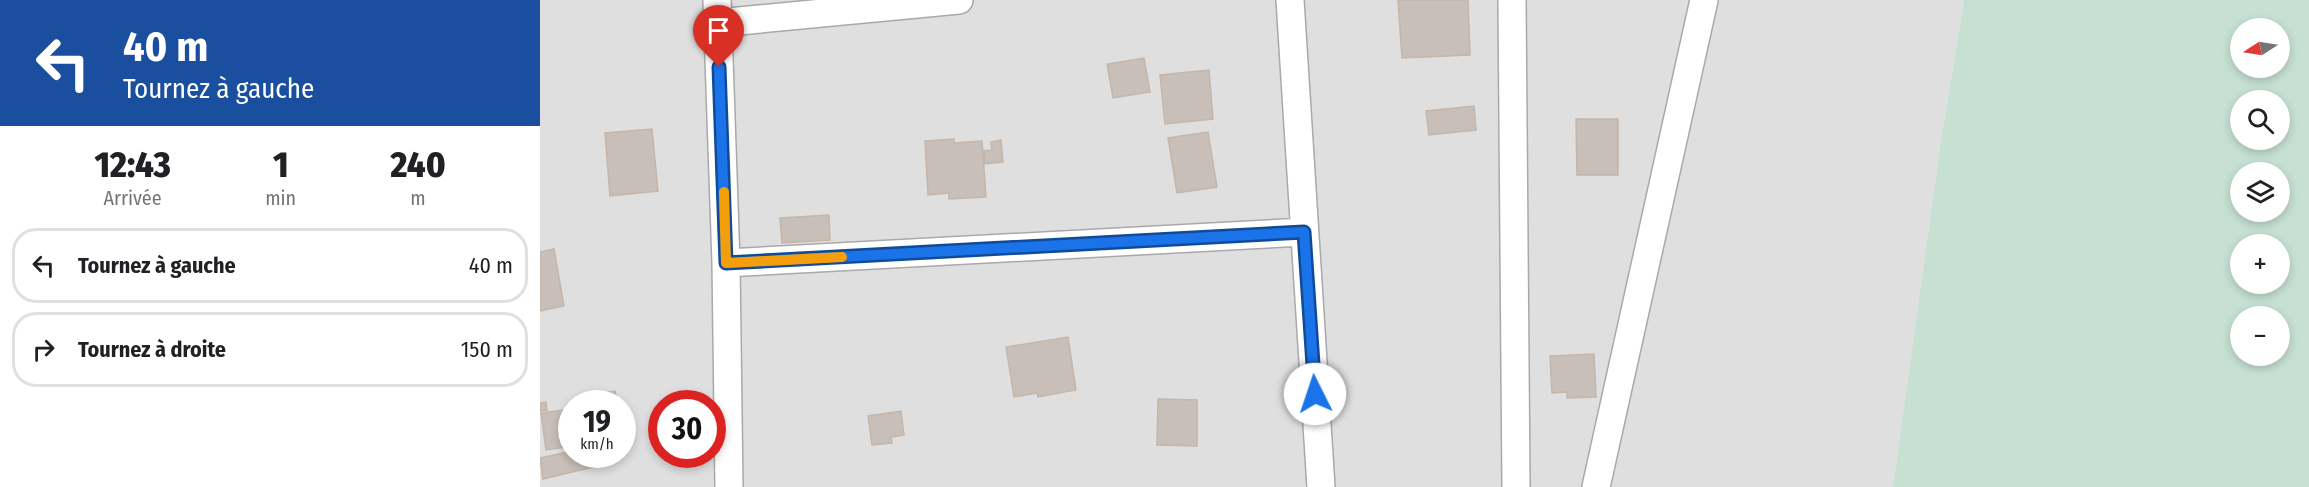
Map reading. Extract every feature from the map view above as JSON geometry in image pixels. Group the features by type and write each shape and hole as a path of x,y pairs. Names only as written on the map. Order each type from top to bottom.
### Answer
{"street":[{"path":"729,487 726,263 718,11 959,0"},
{"path":"1290,0 1321,487"},
{"path":"1512,0 1516,487"},
{"path":"1596,487 1704,0"},
{"path":"726,263 1304,232"}],"shaded area":[{"path":"540,0 1964,0 1940,147 1893,487 540,487"}],"green space":[{"path":"1964,0 2309,0 2309,487 1893,487 1940,147"}],"building":[{"path":"1398,0 1468,0 1470,55 1402,58"},
{"path":"1144,58 1150,92 1113,98 1107,64"},
{"path":"1209,70 1213,119 1165,124 1160,75"},
{"path":"1474,106 1476,130 1429,135 1426,111"},
{"path":"1576,119 1618,119 1618,175 1577,175"},
{"path":"652,129 658,191 610,196 605,133"},
{"path":"1208,132 1217,187 1177,193 1168,138"},
{"path":"954,139 954,143 982,141 986,197 949,199 949,193 928,195 925,141"},
{"path":"1001,140 1003,162 985,164 984,151 992,150 991,142"},
{"path":"829,215 830,240 782,243 780,218"},
{"path":"554,249 564,306 540,311 540,252"},
{"path":"1068,337 1076,390 1038,397 1037,393 1014,397 1006,347"},
{"path":"1594,354 1596,397 1567,398 1567,392 1552,393 1550,356"},
{"path":"1158,399 1197,400 1197,446 1157,445"},
{"path":"546,402 547,410 540,411 540,403"},
{"path":"558,411 558,448 546,450 541,413"},
{"path":"901,411 904,435 891,437 892,443 872,445 868,416"},
{"path":"558,454 558,468 589,468 543,479 540,458"}],"slow traffic":[{"path":"724,192 726,263 842,257"}],"route":[{"path":"719,67 726,263 1304,232 1315,394"}]}
